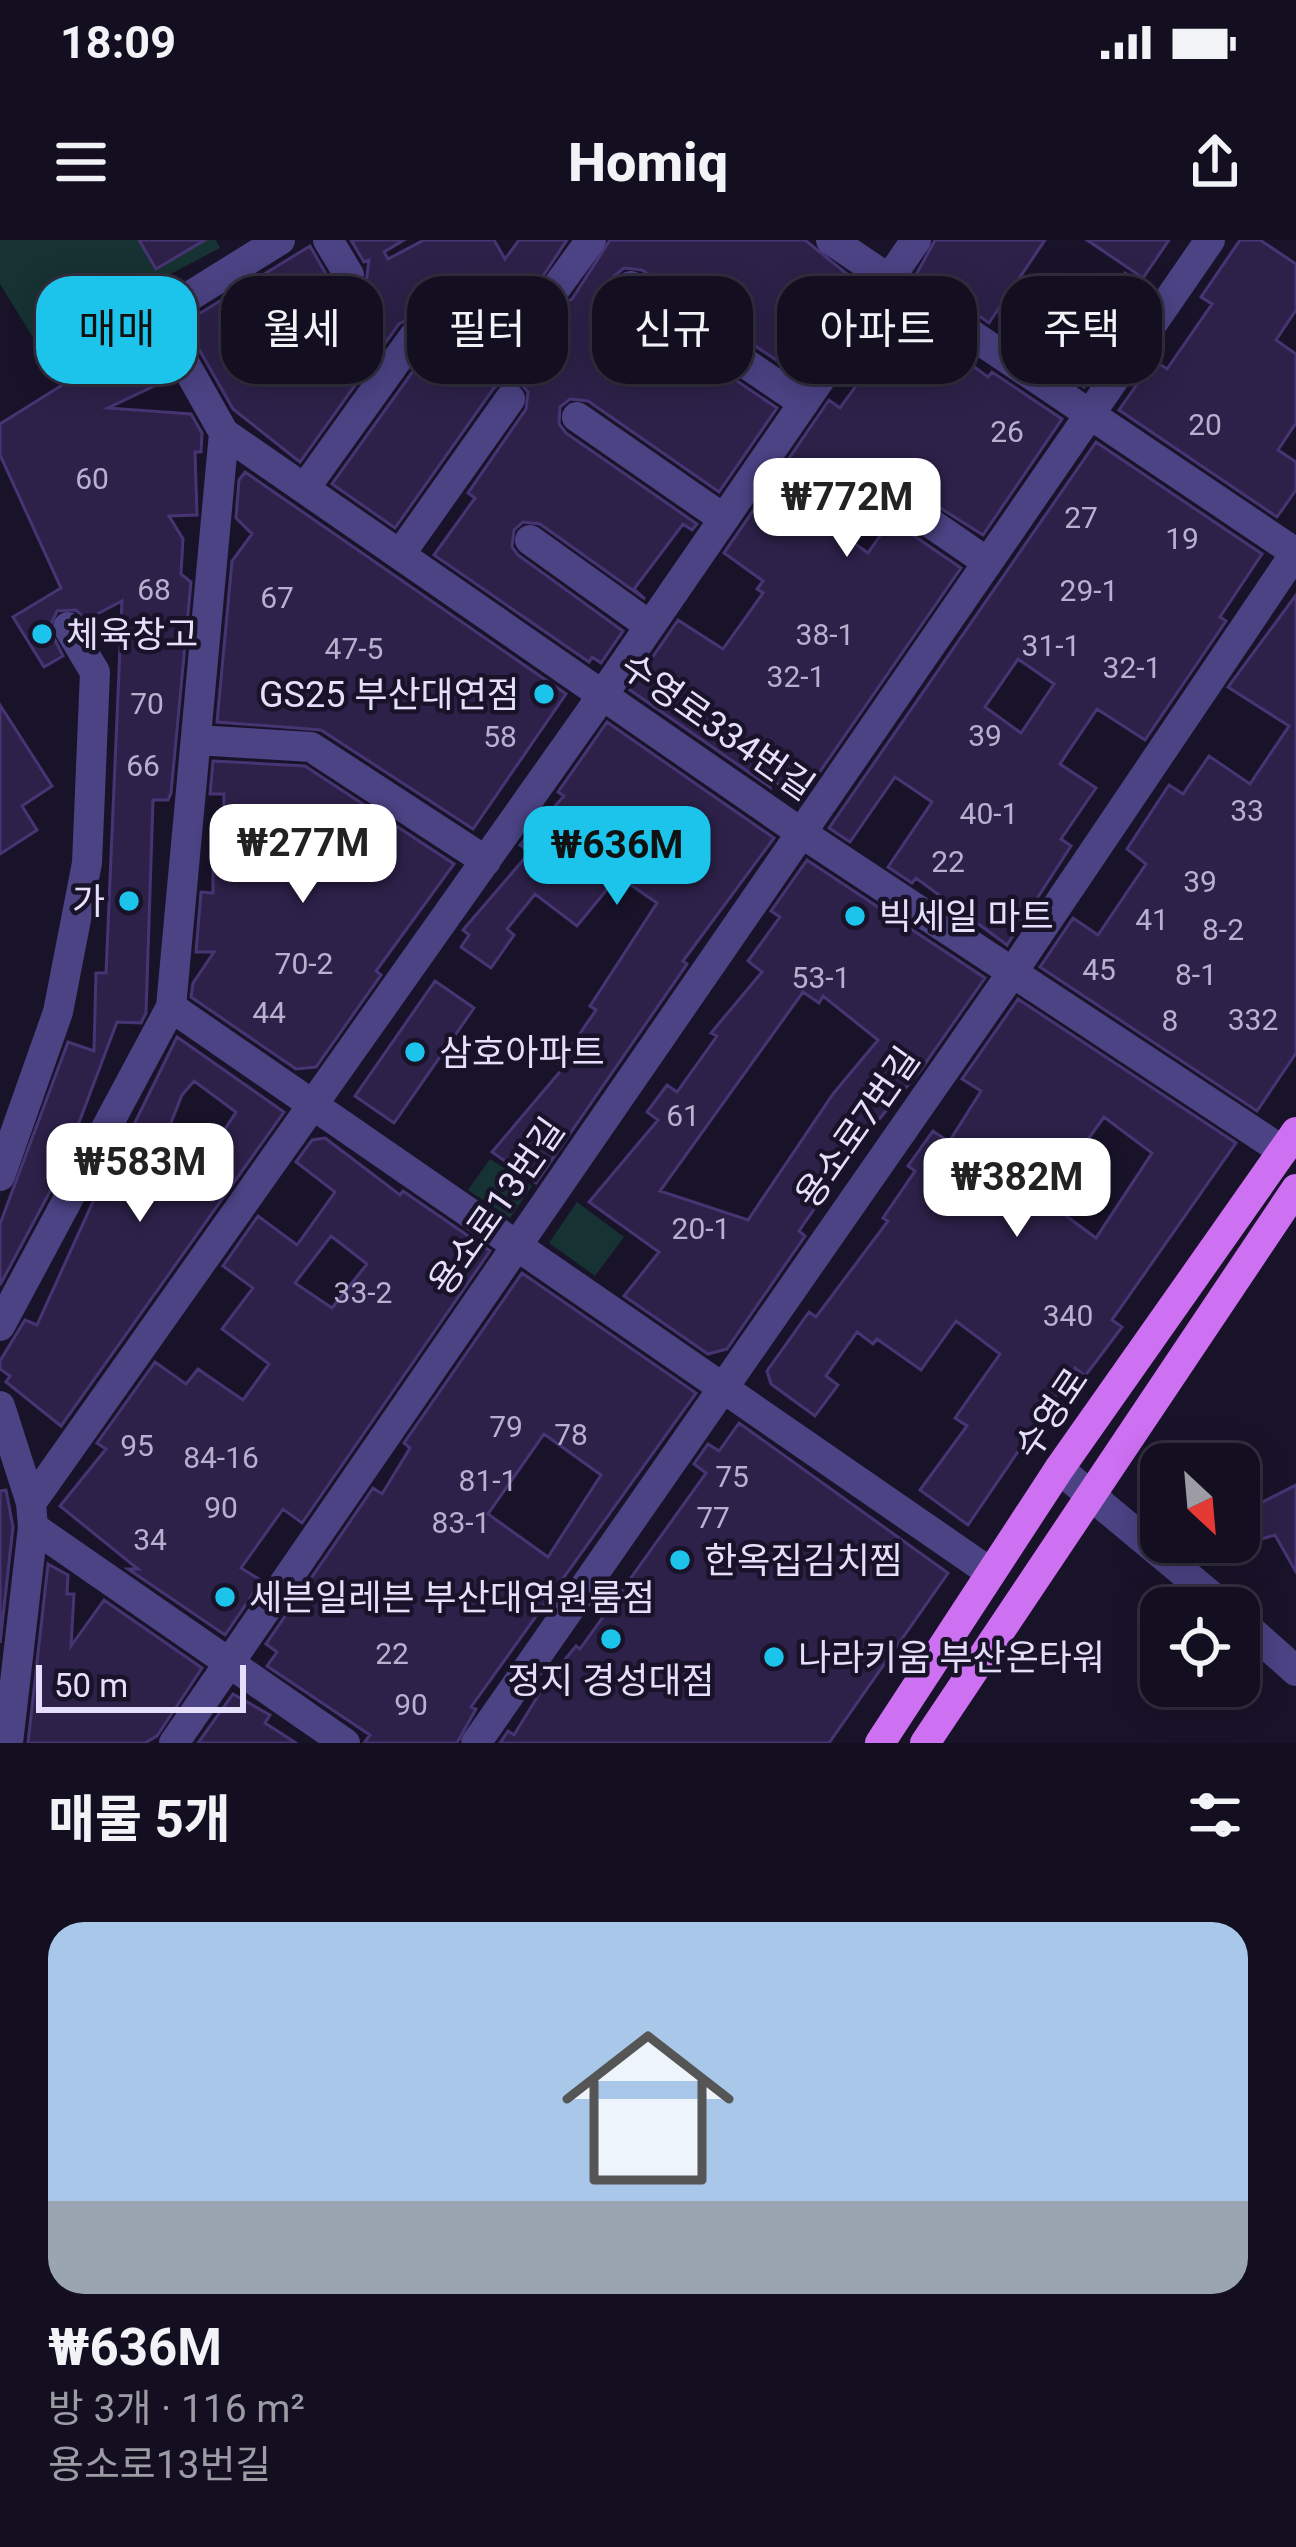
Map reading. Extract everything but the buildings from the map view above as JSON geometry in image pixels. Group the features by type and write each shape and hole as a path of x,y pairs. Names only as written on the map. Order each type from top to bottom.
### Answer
{"main road":[{"name":"수영로","path":"880,1743 1059,1469 1290,1142"},
{"path":"925,1743 1296,1189"}],"street":[{"name":"수영로334번길","path":"280,240 158,316 224,433 800,832 1012,973 1290,1142"},
{"path":"328,240 349,275"},
{"path":"564,276 591,240"},
{"path":"831,240 885,276"},
{"path":"892,276 916,240"},
{"name":"용소로13번길","path":"174,1743 1210,240"},
{"path":"977,339 1296,552"},
{"path":"304,488 407,346"},
{"path":"753,368 804,403"},
{"path":"0,1565 32,1530 314,1107 817,384"},
{"path":"400,554 509,399"},
{"path":"577,417 724,519"},
{"path":"0,1326 170,1007 224,433"},
{"path":"891,496 987,562"},
{"path":"530,540 650,626"},
{"name":"용소로7번길","path":"476,1743 1012,973 1296,552"},
{"path":"0,1176 58,1012 87,863 95,672 68,627"},
{"path":"196,740 310,747 486,861"},
{"path":"170,1007 991,1573"},
{"path":"0,1406 32,1530 8,1743"},
{"path":"1059,1469 1201,1587"},
{"path":"32,1530 345,1743"},
{"path":"1260,1639 1296,1671"}],"green space":[{"path":"0,240 216,240 220,248 167,276 36,276 36,342 0,284"},
{"path":"490,1159 532,1186 510,1218 468,1190"},
{"path":"577,1202 624,1237 595,1276 549,1243"}],"place":[{"name":"체육창고","path":"42,634"},
{"name":"GS25 부산대연점","path":"544,694"},
{"name":"가","path":"129,901"},
{"name":"빅세일 마트","path":"855,916"},
{"name":"삼호아파트","path":"415,1052"},
{"name":"한옥집김치찜","path":"680,1560"},
{"name":"세븐일레븐 부산대연원룸점","path":"225,1597"},
{"name":"정지 경성대점","path":"611,1639"},
{"name":"나라키움 부산온타워","path":"774,1657"}]}
